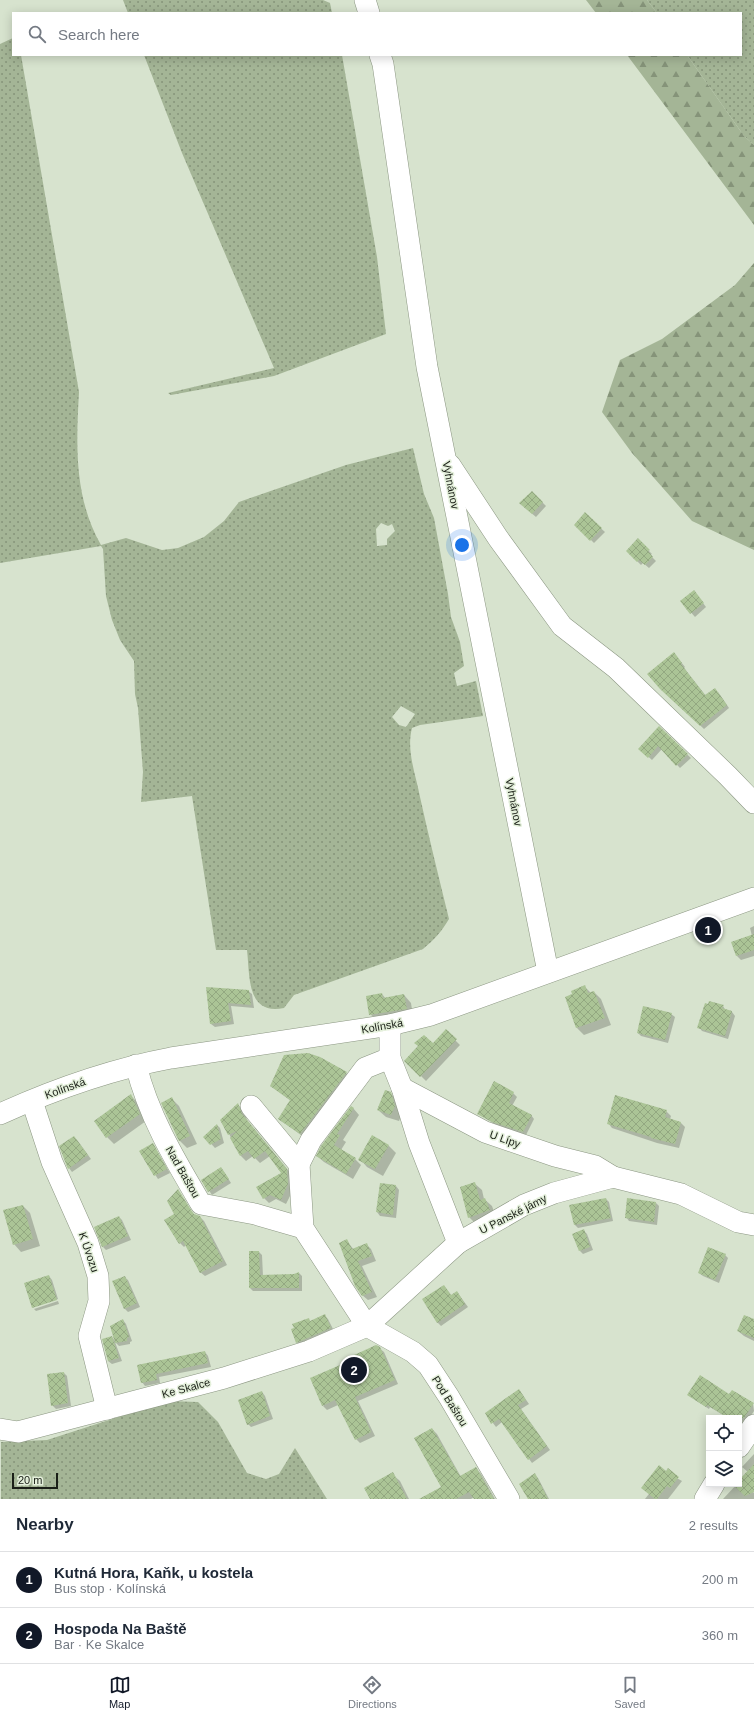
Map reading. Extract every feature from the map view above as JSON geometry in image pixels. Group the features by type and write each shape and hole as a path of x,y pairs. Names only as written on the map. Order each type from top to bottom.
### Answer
{"street":[{"path":"365,0 369,12"},
{"path":"380,56 428,367 445,456"},
{"name":"Vyhnánov","path":"445,456 498,538 562,626 616,668 754,803"},
{"name":"Vyhnánov","path":"445,456 548,972"},
{"name":"Kolínská","path":"0,1114 63,1088 136,1065 171,1058 390,1025 432,1015 754,898"},
{"path":"390,1025 390,1058 402,1088 419,1143 458,1243"},
{"path":"367,1326 303,1228 299,1164 311,1140 365,1068 390,1058"},
{"name":"Nad Baštou","path":"136,1065 142,1090 158,1127 177,1164 201,1204 255,1214 303,1228"},
{"name":"U Lípy","path":"402,1088 485,1132 555,1156 595,1166 613,1178"},
{"name":"K Úvozu","path":"32,1101 52,1162 88,1243 98,1276 99,1301 89,1336 107,1408"},
{"path":"252,1106 299,1164"},
{"name":"U Panské jámy","path":"367,1326 458,1243 536,1200 554,1193 613,1178 681,1194 738,1222 754,1225"},
{"name":"Ke Skalce","path":"0,1429 18,1432 238,1373 309,1350 367,1326"},
{"name":"Pod Baštou","path":"367,1326 413,1352 428,1365 449,1397 509,1499"},
{"path":"742,1442 754,1425"},
{"path":"705,1499 712,1487"}],"green space":[{"path":"123,0 323,0 330,3 332,12 128,12"},
{"path":"586,0 647,0 656,12 595,12"},
{"path":"647,0 754,0 754,145 744,136 688,56 742,56 742,12 656,12"},
{"path":"12,38 12,56 21,56 79,392 77,432 81,490 92,527 101,545 126,538 162,550 178,548 204,537 224,521 239,502 346,465 413,448 424,494 434,518 451,617 460,642 464,666 454,673 457,686 476,681 483,716 420,725 412,728 410,737 412,763 449,919 438,935 423,949 294,995 284,1008 272,1009 263,1006 256,1000 252,991 247,950 216,950 192,796 141,802 143,772 138,708 135,694 134,661 120,640 112,620 106,596 103,549 101,546 0,563 0,44","holes":["381,523 388,526 392,524 395,531 387,539 387,545 377,546 376,529","401,706 415,714 406,727 399,725 392,717"]},
{"path":"144,56 342,56 377,257 386,334 274,376 171,395 168,393 274,368 182,153"},
{"path":"628,56 688,56 744,136 754,145 754,225"},
{"path":"754,263 754,550 692,521 632,453 602,412 620,360 662,339 735,285"},
{"path":"168,1401 198,1402 218,1422 247,1473 266,1479 279,1474 295,1448 327,1499 1,1499 1,1442 47,1440"}],"building":[{"path":"532,491 543,502 532,514 519,503"},
{"path":"585,512 602,528 590,541 574,525"},
{"path":"638,538 650,550 648,551 653,557 645,565 639,560 637,562 626,551"},
{"path":"694,590 704,603 690,614 680,601"},
{"path":"674,652 682,663 681,664 705,695 715,688 727,705 700,726 660,689 647,674"},
{"path":"659,726 688,754 676,766 658,746 648,758 638,749"},
{"path":"754,934 754,950 736,956 731,942"},
{"path":"585,985 588,993 594,991 605,1018 576,1028 565,997 572,994 571,991"},
{"path":"206,987 249,990 251,1005 228,1003 231,1021 210,1024"},
{"path":"382,993 383,998 404,994 407,1009 369,1015 366,996"},
{"path":"709,1001 724,1005 722,1008 732,1011 725,1036 697,1028 705,1003 708,1004"},
{"path":"643,1006 672,1013 665,1040 637,1033"},
{"path":"446,1029 457,1039 420,1077 404,1061 418,1046 414,1043 424,1035 433,1043"},
{"path":"308,1053 320,1057 347,1072 300,1134 278,1119 290,1100 270,1086 284,1055"},
{"path":"494,1081 514,1092 509,1103 532,1115 523,1132 492,1122 477,1114"},
{"path":"385,1090 391,1092 395,1106 391,1115 377,1110"},
{"path":"131,1094 140,1114 106,1138 94,1121"},
{"path":"615,1095 667,1110 665,1117 681,1122 675,1144 607,1124"},
{"path":"172,1097 190,1136 179,1141 161,1103"},
{"path":"238,1103 242,1114 287,1169 288,1184 281,1200 270,1195 263,1199 256,1187 281,1173 265,1151 254,1159 248,1151 240,1156 230,1138 237,1131 228,1135 220,1120"},
{"path":"351,1106 354,1108 337,1134 340,1135 334,1145 356,1158 346,1174 316,1156 321,1146"},
{"path":"217,1124 221,1139 210,1145 203,1137"},
{"path":"372,1135 389,1145 375,1169 358,1160"},
{"path":"74,1136 88,1155 68,1169 59,1146"},
{"path":"153,1143 167,1169 154,1176 139,1151"},
{"path":"221,1167 229,1179 208,1192 201,1180"},
{"path":"475,1182 480,1200 485,1198 490,1210 468,1218 460,1187"},
{"path":"380,1183 396,1185 393,1215 376,1212"},
{"path":"178,1189 194,1214 200,1216 223,1261 200,1273 183,1241 179,1244 164,1220 174,1214 167,1201"},
{"path":"606,1198 611,1218 574,1225 569,1205"},
{"path":"627,1198 656,1202 654,1222 625,1218"},
{"path":"23,1205 33,1239 13,1245 3,1210"},
{"path":"119,1216 128,1236 102,1247 94,1227"},
{"path":"584,1229 590,1247 579,1251 572,1234"},
{"path":"347,1239 352,1249 367,1243 372,1256 358,1261 372,1292 362,1296 355,1286 339,1243"},
{"path":"708,1247 726,1254 715,1280 698,1273"},
{"path":"249,1251 259,1251 260,1275 294,1274 299,1272 299,1288 249,1288"},
{"path":"49,1275 57,1300 32,1308 24,1283"},
{"path":"125,1276 137,1303 124,1309 112,1281"},
{"path":"444,1285 451,1295 457,1291 465,1304 437,1323 422,1299"},
{"path":"325,1314 331,1328 296,1343 291,1329 294,1328 292,1324 309,1318 310,1321"},
{"path":"744,1315 754,1319 754,1338 737,1331"},
{"path":"123,1319 129,1337 127,1338 127,1341 115,1343 110,1326"},
{"path":"112,1336 119,1358 108,1361 102,1339"},
{"path":"376,1345 380,1347 395,1380 355,1397 371,1432 355,1440 335,1400 322,1406 310,1378 354,1359 352,1356"},
{"path":"205,1351 208,1363 156,1374 157,1380 141,1383 137,1365"},
{"path":"64,1372 68,1403 51,1406 47,1374"},
{"path":"700,1375 729,1394 732,1390 754,1403 744,1418 742,1418 742,1415 723,1415 707,1405 706,1407 687,1395"},
{"path":"519,1389 526,1400 518,1405 547,1446 528,1460 499,1419 491,1424 485,1413"},
{"path":"262,1391 270,1416 247,1425 238,1400"},
{"path":"432,1428 460,1476 476,1467 494,1499 474,1499 469,1492 456,1499 419,1499 441,1487 414,1438"},
{"path":"754,1464 754,1492 745,1496 735,1487 742,1487 742,1477"},
{"path":"659,1465 666,1471 668,1468 679,1477 670,1488 667,1486 657,1499 655,1499 641,1488"},
{"path":"393,1472 407,1499 370,1499 364,1488"},
{"path":"535,1473 548,1499 528,1499 519,1484"}],"place":[{"name":"Kutná Hora, Kaňk, u kostela","path":"708,930"},
{"name":"Hospoda Na Baště","path":"354,1370"}]}
